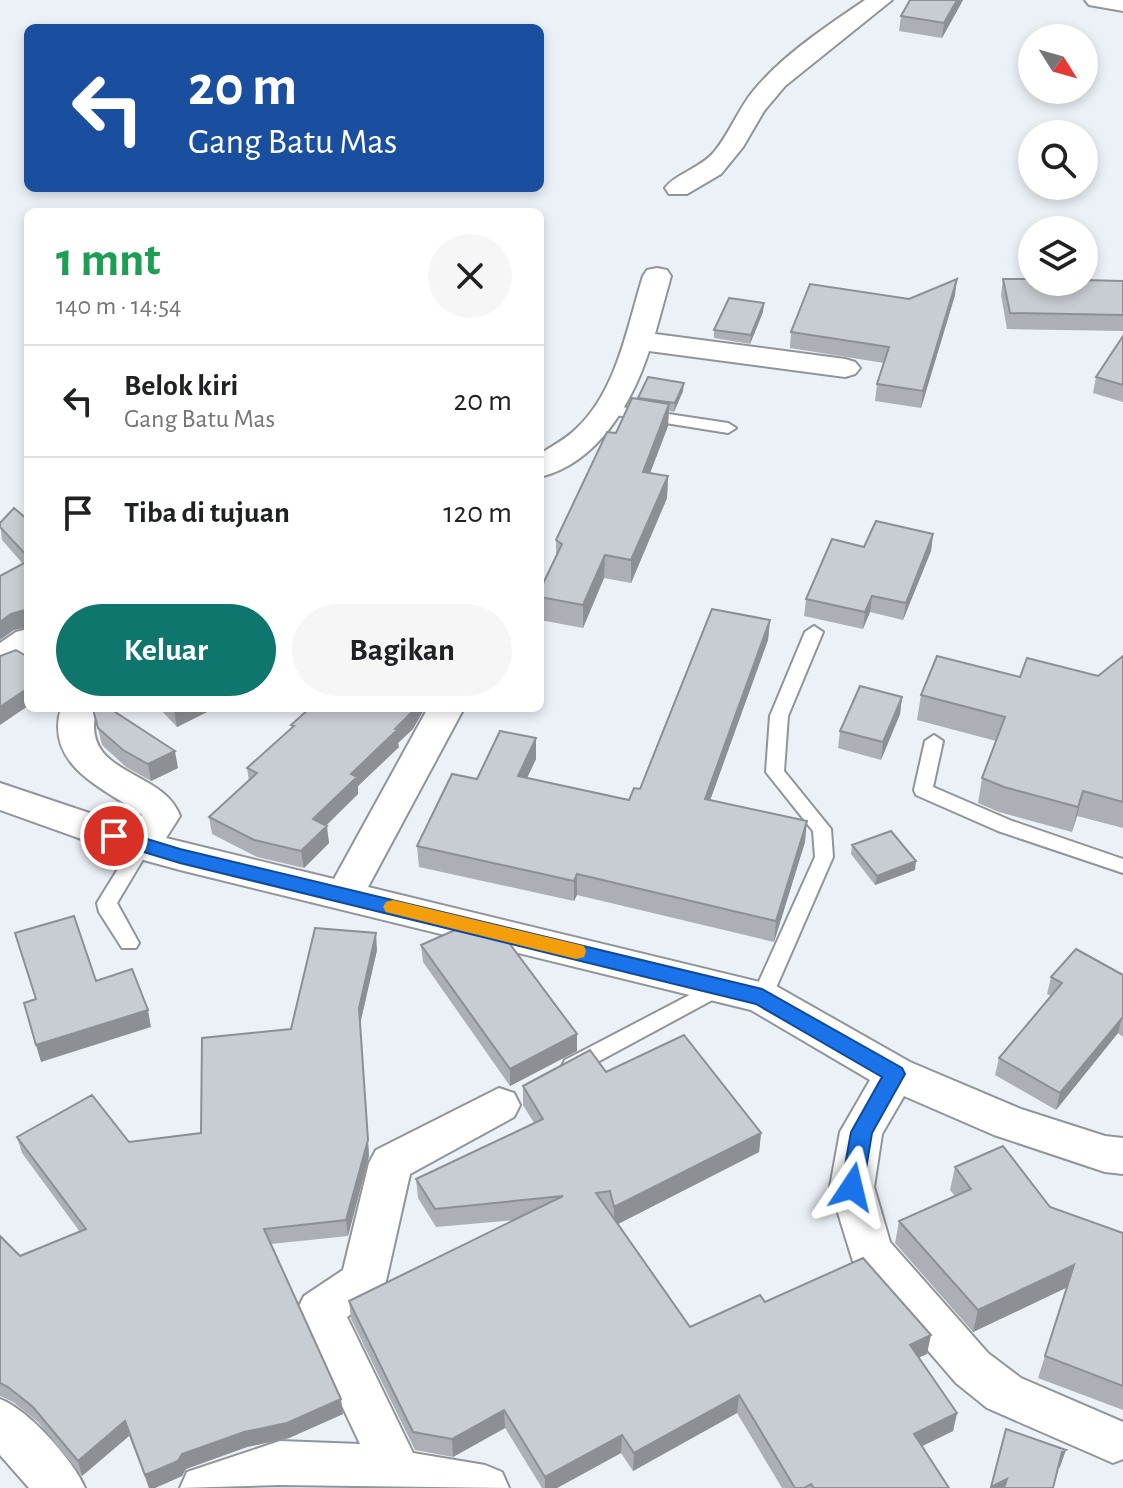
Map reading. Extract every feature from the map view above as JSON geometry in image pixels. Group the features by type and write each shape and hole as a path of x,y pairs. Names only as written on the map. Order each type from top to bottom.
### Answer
{"street":[{"path":"678,188 714,169 734,144 764,94 780,78 841,27 880,0"},
{"path":"1097,0 1123,4"},
{"path":"544,465 588,435 608,410 657,276"},
{"path":"636,340 845,368"},
{"path":"0,659 24,643"},
{"path":"77,712 73,720 74,736 88,760 158,807 161,816 142,846"},
{"path":"344,895 444,712"},
{"path":"0,796 142,846 762,997 895,1074 1009,1123 1105,1154 1123,1156"},
{"path":"895,1074 861,1132 852,1187 870,1251 972,1368 1004,1393 1113,1441"},
{"path":"397,1472 320,1310 363,1281 391,1163 507,1101"},
{"path":"0,1421 61,1488"},
{"path":"204,1488 280,1463 349,1465 485,1488"}],"lane":[{"path":"608,410 728,428"},
{"path":"762,997 824,857 822,829 775,772 779,716 814,632"},
{"path":"934,741 923,790 1005,826 1123,866"},
{"path":"129,943 109,912 107,903 142,846"},
{"path":"556,1075 722,986"}],"building":[{"path":"910,0 957,0 944,23 901,16"},
{"path":"957,279 923,391 877,384 889,347 791,332 810,284 909,299"},
{"path":"1003,279 1018,279 1018,296 1098,296 1098,280 1123,281 1123,315 1010,313"},
{"path":"729,298 764,303 751,335 714,330"},
{"path":"1123,336 1123,385 1096,377"},
{"path":"648,377 684,383 675,403 638,398"},
{"path":"632,398 669,404 643,472 668,476 631,560 605,555 583,605 544,598 544,582 562,544 556,540 607,432 616,433"},
{"path":"14,508 24,517 24,553 0,527"},
{"path":"876,521 933,534 906,603 872,596 865,612 806,599 832,539 864,547"},
{"path":"24,563 24,610 0,622 0,576"},
{"path":"712,609 770,620 705,799 807,821 776,921 577,874 574,881 417,846 452,774 477,779 500,731 536,738 518,776 629,800 634,788 640,789"},
{"path":"16,650 24,655 24,691 0,707 0,656"},
{"path":"937,656 1020,677 1027,658 1098,676 1123,656 1123,802 1083,791 1078,807 982,778 1005,717 921,695"},
{"path":"860,686 902,697 883,742 840,731"},
{"path":"115,712 175,751 148,764 123,750 98,728 94,713"},
{"path":"306,712 412,712 351,774 357,777 313,819 327,826 301,851 254,840 209,817 257,773 247,768 294,726 291,725"},
{"path":"891,831 916,861 877,876 852,845"},
{"path":"74,916 96,981 132,969 148,1010 36,1045 24,1003 36,999 15,933"},
{"path":"464,926 504,936 577,1034 510,1069 421,945"},
{"path":"315,928 376,933 359,1008 368,1140 346,1220 264,1229 341,1399 287,1423 244,1432 182,1454 178,1461 145,1475 125,1421 78,1461 33,1407 0,1383 0,1236 20,1256 86,1229 17,1137 92,1095 129,1142 201,1133 202,1038 291,1029"},
{"path":"1076,949 1123,975 1123,1017 1060,1093 999,1058 1062,983 1051,977"},
{"path":"684,1035 761,1133 614,1207 610,1191 596,1193 690,1327 760,1295 765,1302 863,1258 931,1335 910,1345 957,1413 914,1434 949,1488 814,1488 811,1484 795,1488 739,1395 634,1453 622,1435 545,1477 504,1410 452,1439 413,1432 349,1301 563,1196 435,1209 416,1179 543,1119 523,1086 590,1050 606,1072"},
{"path":"1003,1146 1050,1207 1123,1233 1123,1386 1045,1356 1074,1265 978,1310 899,1221 971,1189 955,1167"},
{"path":"1006,1429 1066,1450 1062,1452 1053,1488 1004,1488 1007,1479 991,1487"}],"slow traffic":[{"path":"393,907 576,951"}],"route":[{"path":"114,836 180,856 762,997 895,1074 861,1132 852,1187"}]}
